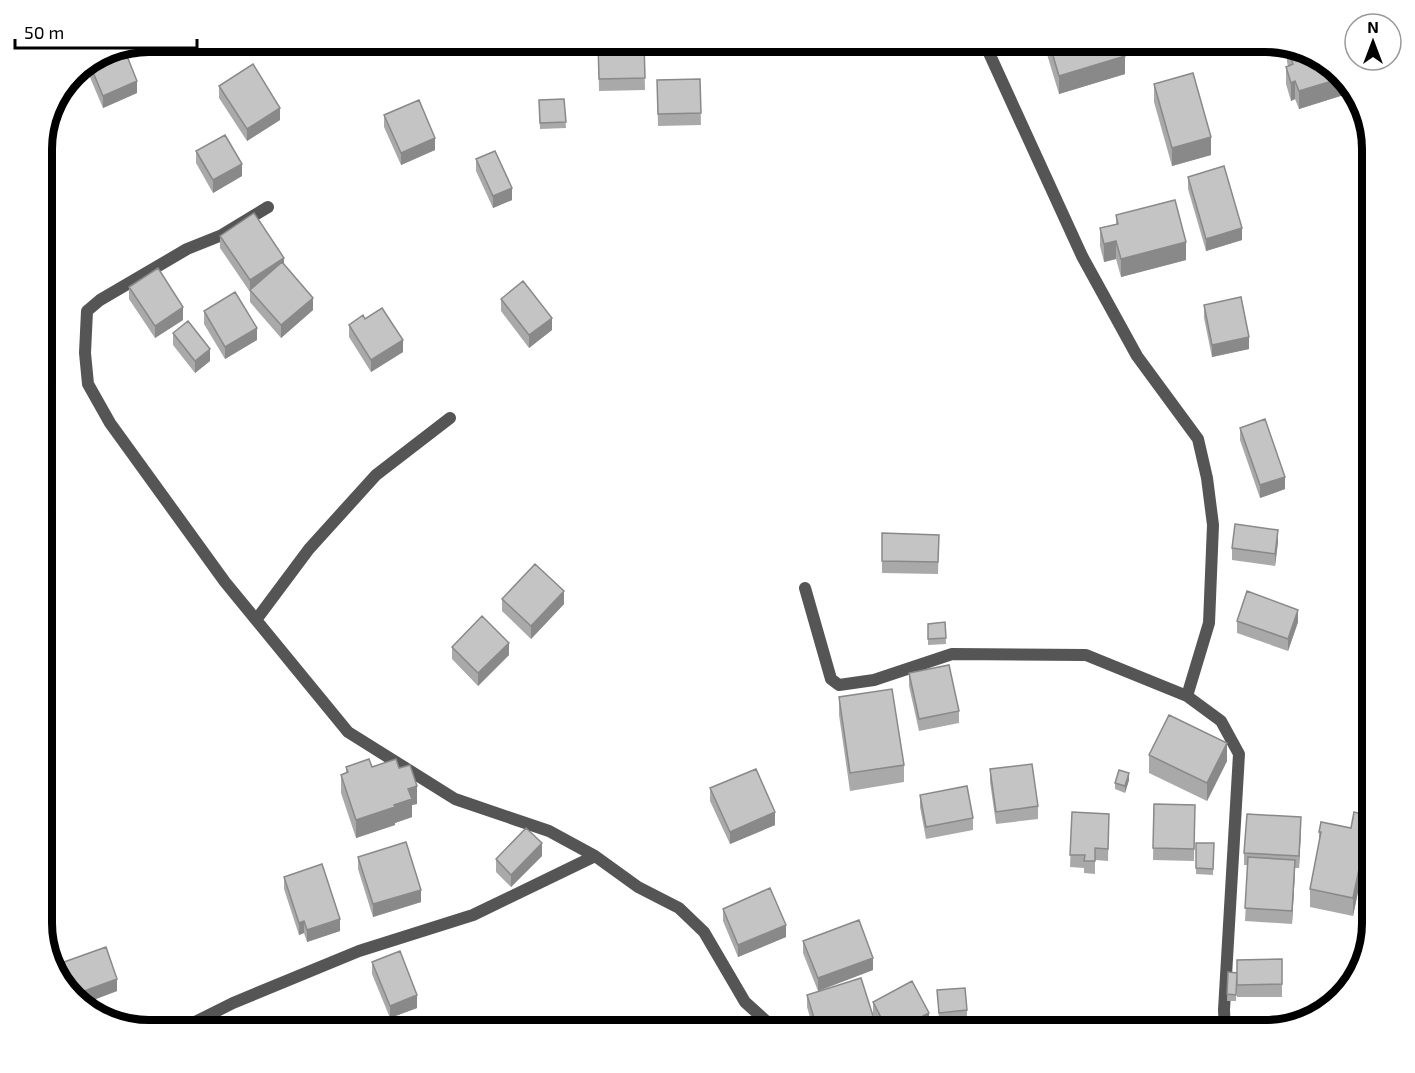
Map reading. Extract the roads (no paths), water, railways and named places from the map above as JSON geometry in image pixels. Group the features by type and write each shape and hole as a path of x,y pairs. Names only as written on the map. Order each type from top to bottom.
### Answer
{"street":[{"path":"989,52 1082,256 1137,356 1198,439 1207,478 1213,536 1209,623 1187,696"},
{"path":"268,207 222,235 187,249 100,300 87,311 85,353 88,384 110,423 225,582 348,732 455,799 549,831 595,856 638,887 679,908 704,932 745,1002 765,1020"},
{"path":"256,620 309,549 376,475 450,418"},
{"path":"805,588 831,679 839,685 873,680 952,654 1086,655 1187,696 1221,721 1239,754 1224,1020"},
{"path":"199,1020 233,1003 359,951 472,915 595,856"}]}
